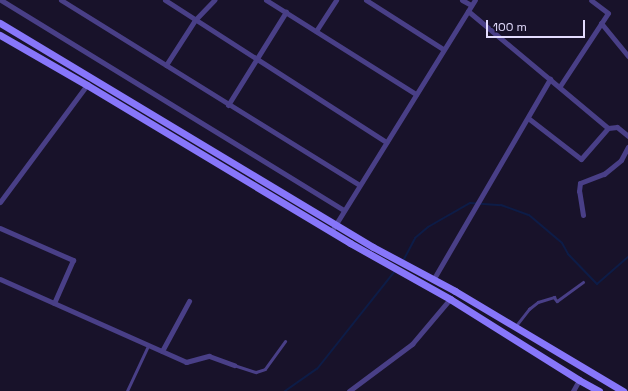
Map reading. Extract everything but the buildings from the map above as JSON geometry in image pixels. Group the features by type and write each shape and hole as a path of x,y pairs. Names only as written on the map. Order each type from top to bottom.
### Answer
{"street":[{"path":"1,0 344,210"},
{"path":"61,0 359,185"},
{"path":"165,0 386,142"},
{"path":"166,65 195,20 214,0"},
{"path":"266,0 416,94"},
{"path":"316,32 336,0"},
{"path":"366,0 443,50"},
{"path":"462,0 471,5"},
{"path":"331,232 475,0"},
{"path":"560,86 608,13 591,0"},
{"path":"468,11 560,86 608,128"},
{"path":"228,105 286,12"},
{"path":"0,23 336,224 623,391"},
{"path":"601,23 628,56"},
{"path":"0,35 87,85 331,232 450,299 599,391"},
{"path":"433,280 550,79"},
{"path":"0,202 87,85"},
{"path":"528,118 581,159 608,128 617,127 628,136"},
{"path":"583,215 579,191 580,183 604,174 621,160 628,148"},
{"path":"0,228 73,260 54,303"},
{"path":"0,279 186,362 209,356 234,365"},
{"path":"349,391 412,344 450,299"},
{"path":"162,351 189,302"},
{"path":"573,391 579,380"}],"lane":[{"path":"515,327 529,309 538,302 554,297 557,301 584,282"},
{"path":"234,365 256,372 265,369 285,341"},
{"path":"127,391 148,345"}],"waterway":[{"path":"403,261 415,238 428,227 470,203 501,205 529,215 562,243 568,254 597,284 628,257"},
{"path":"285,391 317,369 395,271"}]}
